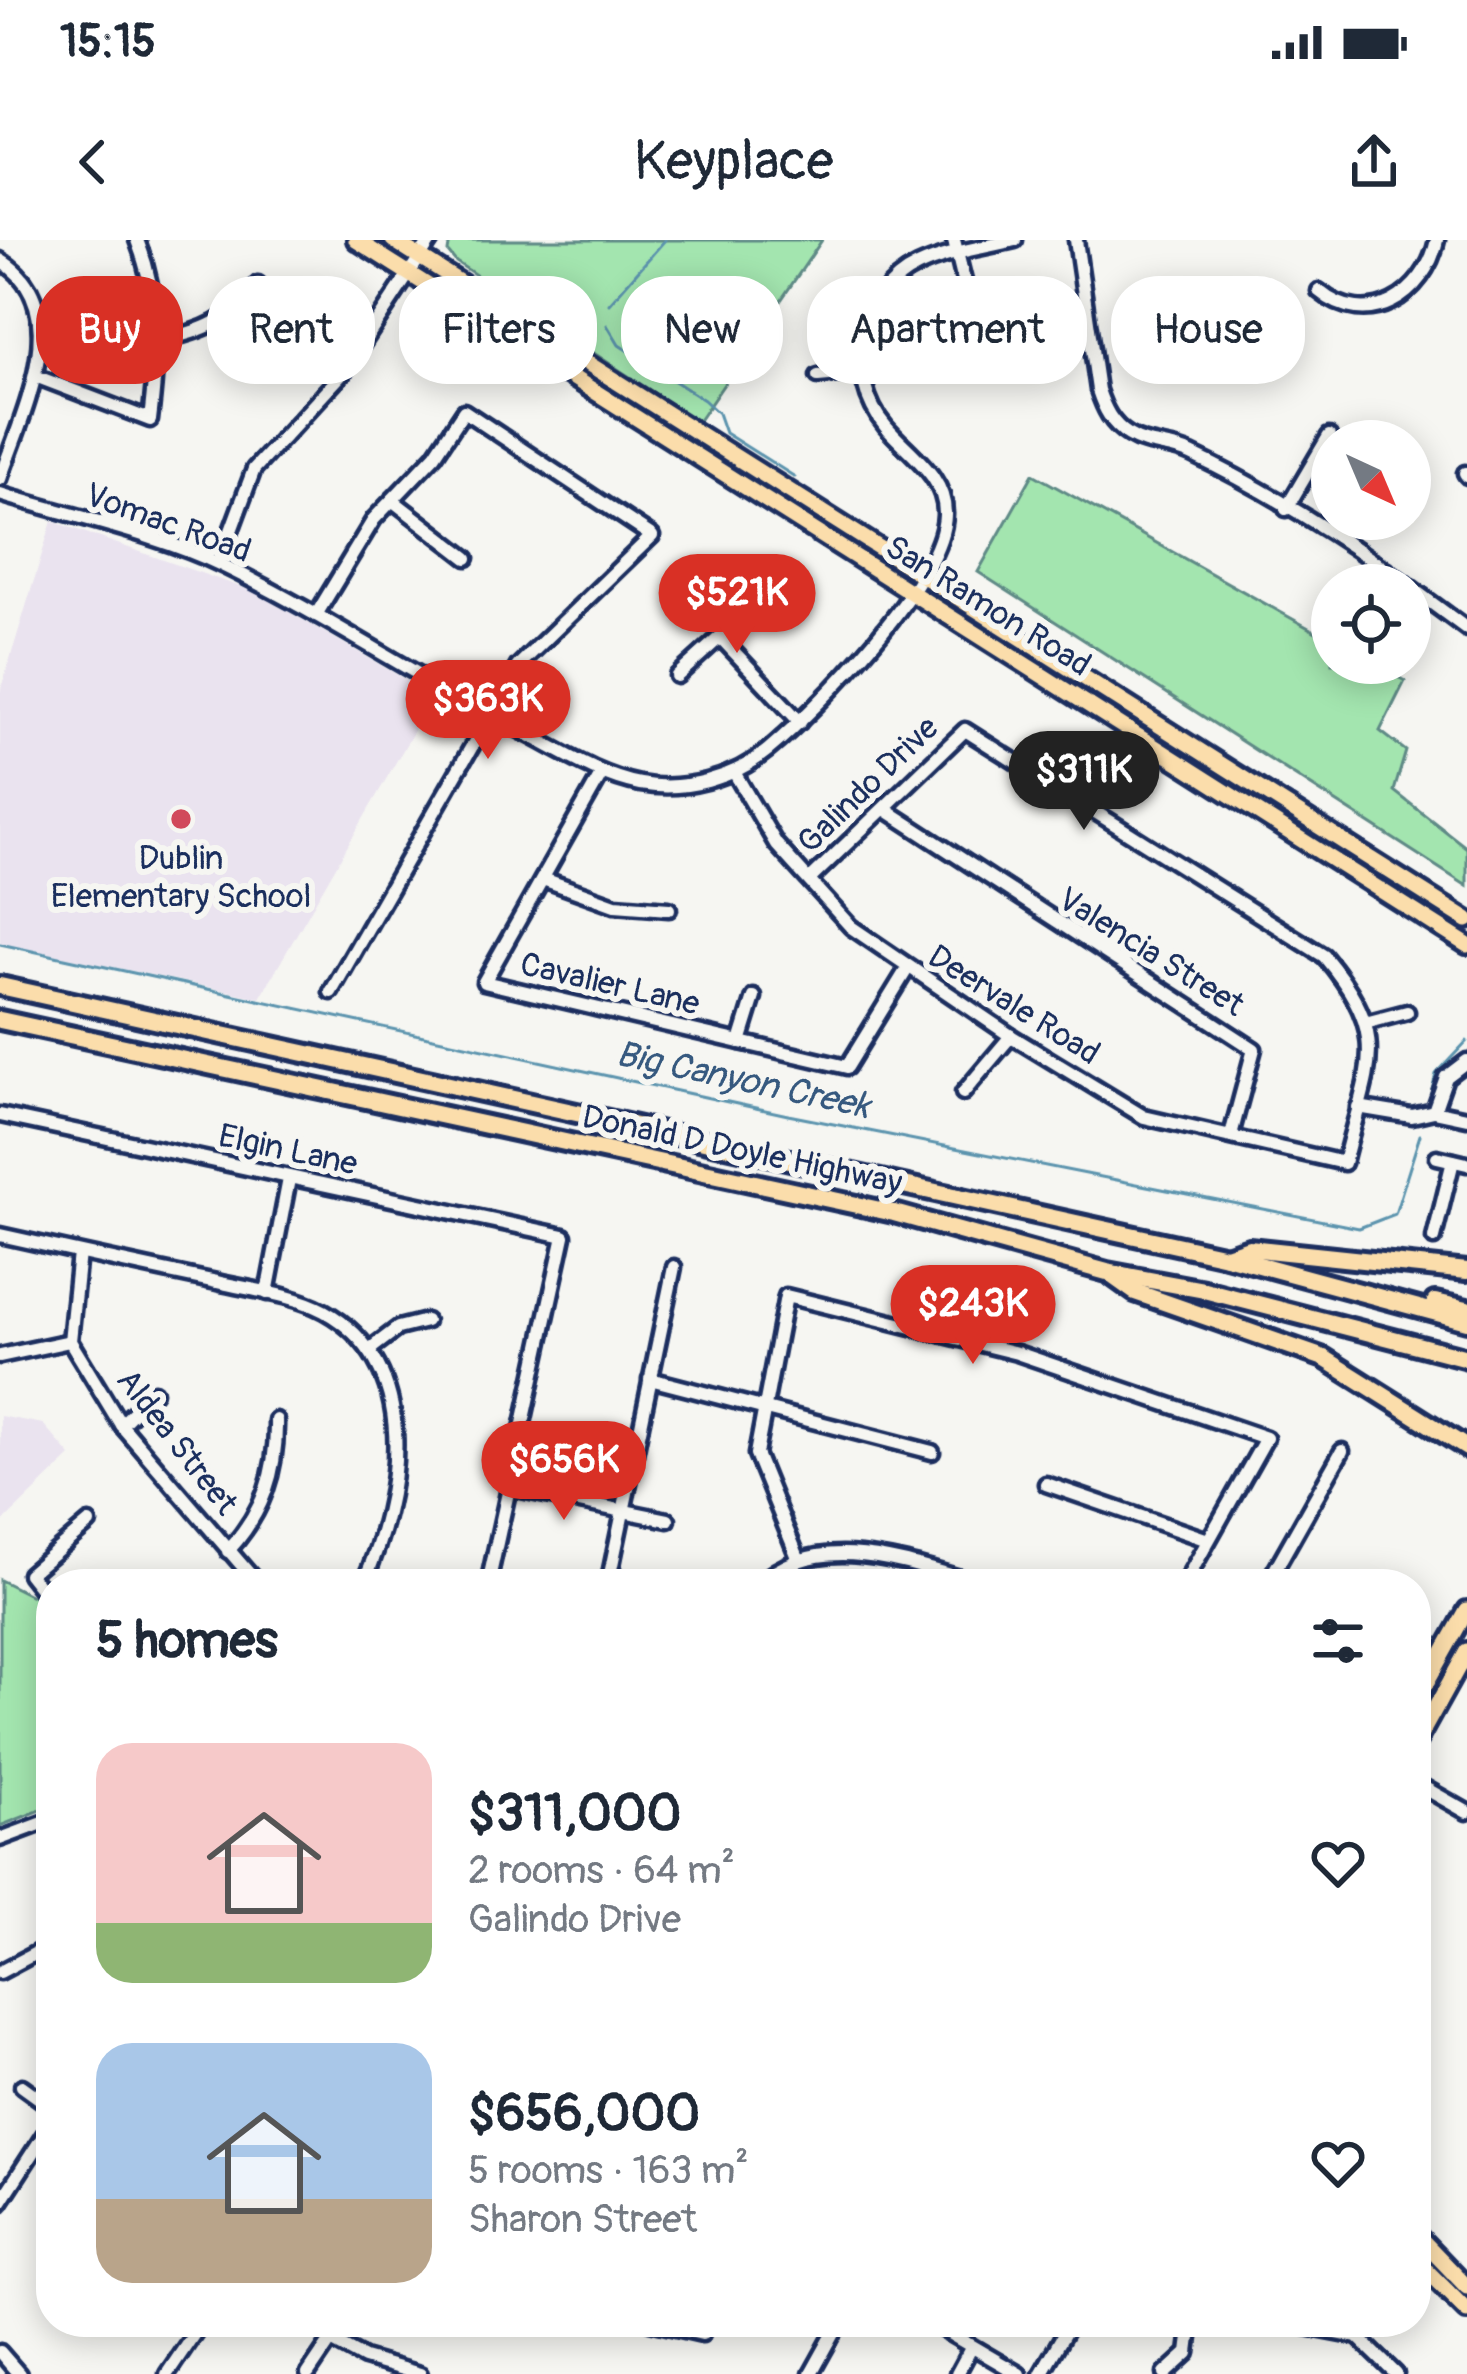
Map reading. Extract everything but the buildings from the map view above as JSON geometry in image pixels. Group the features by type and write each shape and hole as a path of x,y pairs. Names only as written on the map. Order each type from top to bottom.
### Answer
{"highway":[{"name":"Donald D Doyle Highway","path":"0,986 1226,1256 1467,1322"},
{"name":"Donald D Doyle Highway","path":"0,1020 894,1213 1107,1272 1204,1290 1467,1358"},
{"path":"1226,1256 1249,1248 1467,1271"},
{"path":"1107,1272 1135,1292 1324,1358 1467,1448"},
{"path":"1333,1286 1373,1288 1467,1309"}],"main road":[{"name":"San Ramon Road","path":"356,240 1467,945"},
{"name":"San Ramon Road","path":"393,240 1467,920"},
{"path":"1431,1674 1467,1610"},
{"path":"1431,1716 1467,1651"},
{"path":"1431,2250 1467,2287"},
{"path":"1431,2275 1467,2311"}],"street":[{"path":"137,240 150,276"},
{"path":"219,563 254,469 344,372 431,240"},
{"path":"905,276 956,247 1015,240"},
{"path":"1076,240 1106,413 1124,433 1148,445 1190,453 1379,564"},
{"path":"1318,291 1342,304 1394,302 1420,283 1437,240"},
{"path":"0,260 13,268 32,297 42,334 34,376 0,479"},
{"path":"56,384 150,419 154,384"},
{"name":"Vomac Road","path":"0,494 219,563 602,773 681,787 734,772 844,681 908,591 942,531 944,502 937,483 872,407 864,384"},
{"path":"316,615 374,519 435,455 464,411 652,536 518,666 332,992"},
{"path":"1286,509 1311,467"},
{"path":"392,500 467,558"},
{"path":"677,676 763,598"},
{"path":"1431,602 1467,629"},
{"path":"721,638 800,722"},
{"name":"Galindo Drive","path":"809,880 965,730 1324,956 1353,991 1369,1022"},
{"name":"Deervale Road","path":"734,772 776,844 850,927 907,969 1144,1117 1344,1163 1358,1107"},
{"name":"Cavalier Lane","path":"602,773 484,982 847,1067 907,969"},
{"name":"Valencia Street","path":"886,810 953,859 1254,1049 1231,1135"},
{"path":"543,879 615,905 669,909"},
{"path":"740,1042 754,997"},
{"path":"1407,1012 1369,1022 1369,1062 1358,1107 1412,1117 1434,1111 1467,1118"},
{"path":"963,1093 1011,1036"},
{"path":"1434,1111 1446,1077 1467,1061"},
{"name":"Elgin Lane","path":"0,1114 564,1237 511,1488"},
{"path":"1434,1238 1460,1163 1437,1157"},
{"path":"267,1293 289,1179"},
{"path":"0,1235 267,1293 323,1311 369,1350 393,1396 397,1426 384,1520 368,1569"},
{"path":"0,1356 70,1342 79,1253"},
{"path":"611,1569 674,1267"},
{"path":"799,1560 756,1454 761,1407 786,1296 1017,1353 1265,1438 1192,1569"},
{"path":"369,1350 398,1328 426,1321"},
{"name":"Aldea Street","path":"70,1342 121,1425 245,1569"},
{"path":"650,1379 932,1452"},
{"path":"121,1425 154,1392"},
{"path":"228,1551 254,1523 263,1502 276,1447 276,1420"},
{"path":"1275,1569 1342,1451"},
{"path":"1046,1484 1208,1540"},
{"path":"492,1569 511,1488 668,1520"},
{"path":"36,1583 29,1574 88,1522"},
{"path":"784,1569 799,1560 855,1553 920,1569"},
{"path":"1431,1792 1467,1812"},
{"path":"0,1839 36,1826"},
{"path":"0,1972 36,1954"},
{"path":"22,2086 36,2096"},
{"path":"0,2203 36,2147"},
{"path":"167,2374 192,2337"},
{"path":"308,2374 334,2337"},
{"path":"811,2374 832,2337"},
{"path":"954,2337 1019,2374"},
{"path":"1041,2374 1062,2337"},
{"path":"1165,2374 1188,2353 1190,2337"},
{"path":"1358,2337 1396,2374"},
{"path":"332,2340 364,2358 419,2374"},
{"path":"957,2374 971,2348"},
{"path":"0,2352 19,2374"}],"shaded area":[{"name":"Dublin Elementary School","path":"52,521 255,592 434,696 260,998 0,943 0,692"},
{"path":"0,1416 43,1424 71,1456 0,1525"}],"green space":[{"path":"450,240 822,240 783,297 783,276 621,276 621,371 597,355 597,276 477,276 448,252"},
{"path":"641,384 724,384 698,422"},
{"path":"1033,474 1311,629 1311,684 1404,684 1380,731 1406,751 1394,791 1467,848 1467,886 978,572"},
{"path":"0,1580 36,1599 36,1812 0,1826"}],"waterway":[{"path":"609,304 665,240"},
{"path":"607,325 619,345 704,400 718,413 725,433 795,477"},
{"name":"Big Canyon Creek","path":"0,944 788,1115 1359,1228 1395,1214 1420,1135"},
{"name":"Big Canyon Creek","path":"1428,1105 1436,1074 1467,1041"}],"place":[{"name":"Dublin Elementary School","path":"181,819"}]}
